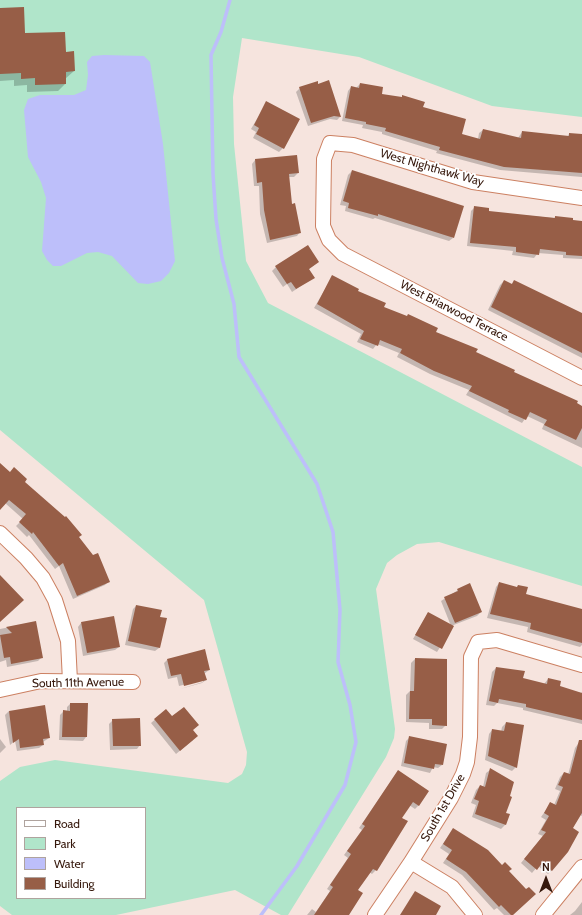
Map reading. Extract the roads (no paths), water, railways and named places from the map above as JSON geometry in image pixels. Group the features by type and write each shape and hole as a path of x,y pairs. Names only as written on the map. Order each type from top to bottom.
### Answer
{"street":[{"name":"West Nighthawk Way","path":"329,240 323,226 323,207 324,159 330,143 353,145 472,182 582,198"},
{"name":"West Briarwood Terrace","path":"329,240 343,254 582,378"},
{"path":"0,533 14,544 35,568 43,578 55,600 68,641 70,681"},
{"name":"South 1st Drive","path":"375,915 411,862 450,798 467,762 470,737 471,657 478,642 497,640 582,665"},
{"name":"South 11th Avenue","path":"0,690 42,681 133,682"},
{"path":"411,862 452,888 475,915"},
{"path":"543,915 582,867"}],"water":[{"path":"92,56 144,56 150,62 163,144 175,261 169,273 161,281 148,284 138,283 112,256 98,252 87,253 61,266 53,266 47,260 42,251 46,198 41,182 28,157 24,110 28,99 40,95 74,95 86,90 88,75 87,62"}],"waterway":[{"path":"230,0 221,32 211,55 213,174 216,219 222,258 234,304 239,357 317,484 333,532 340,610 338,662 350,705 356,742 345,785 297,866 261,915"}]}
